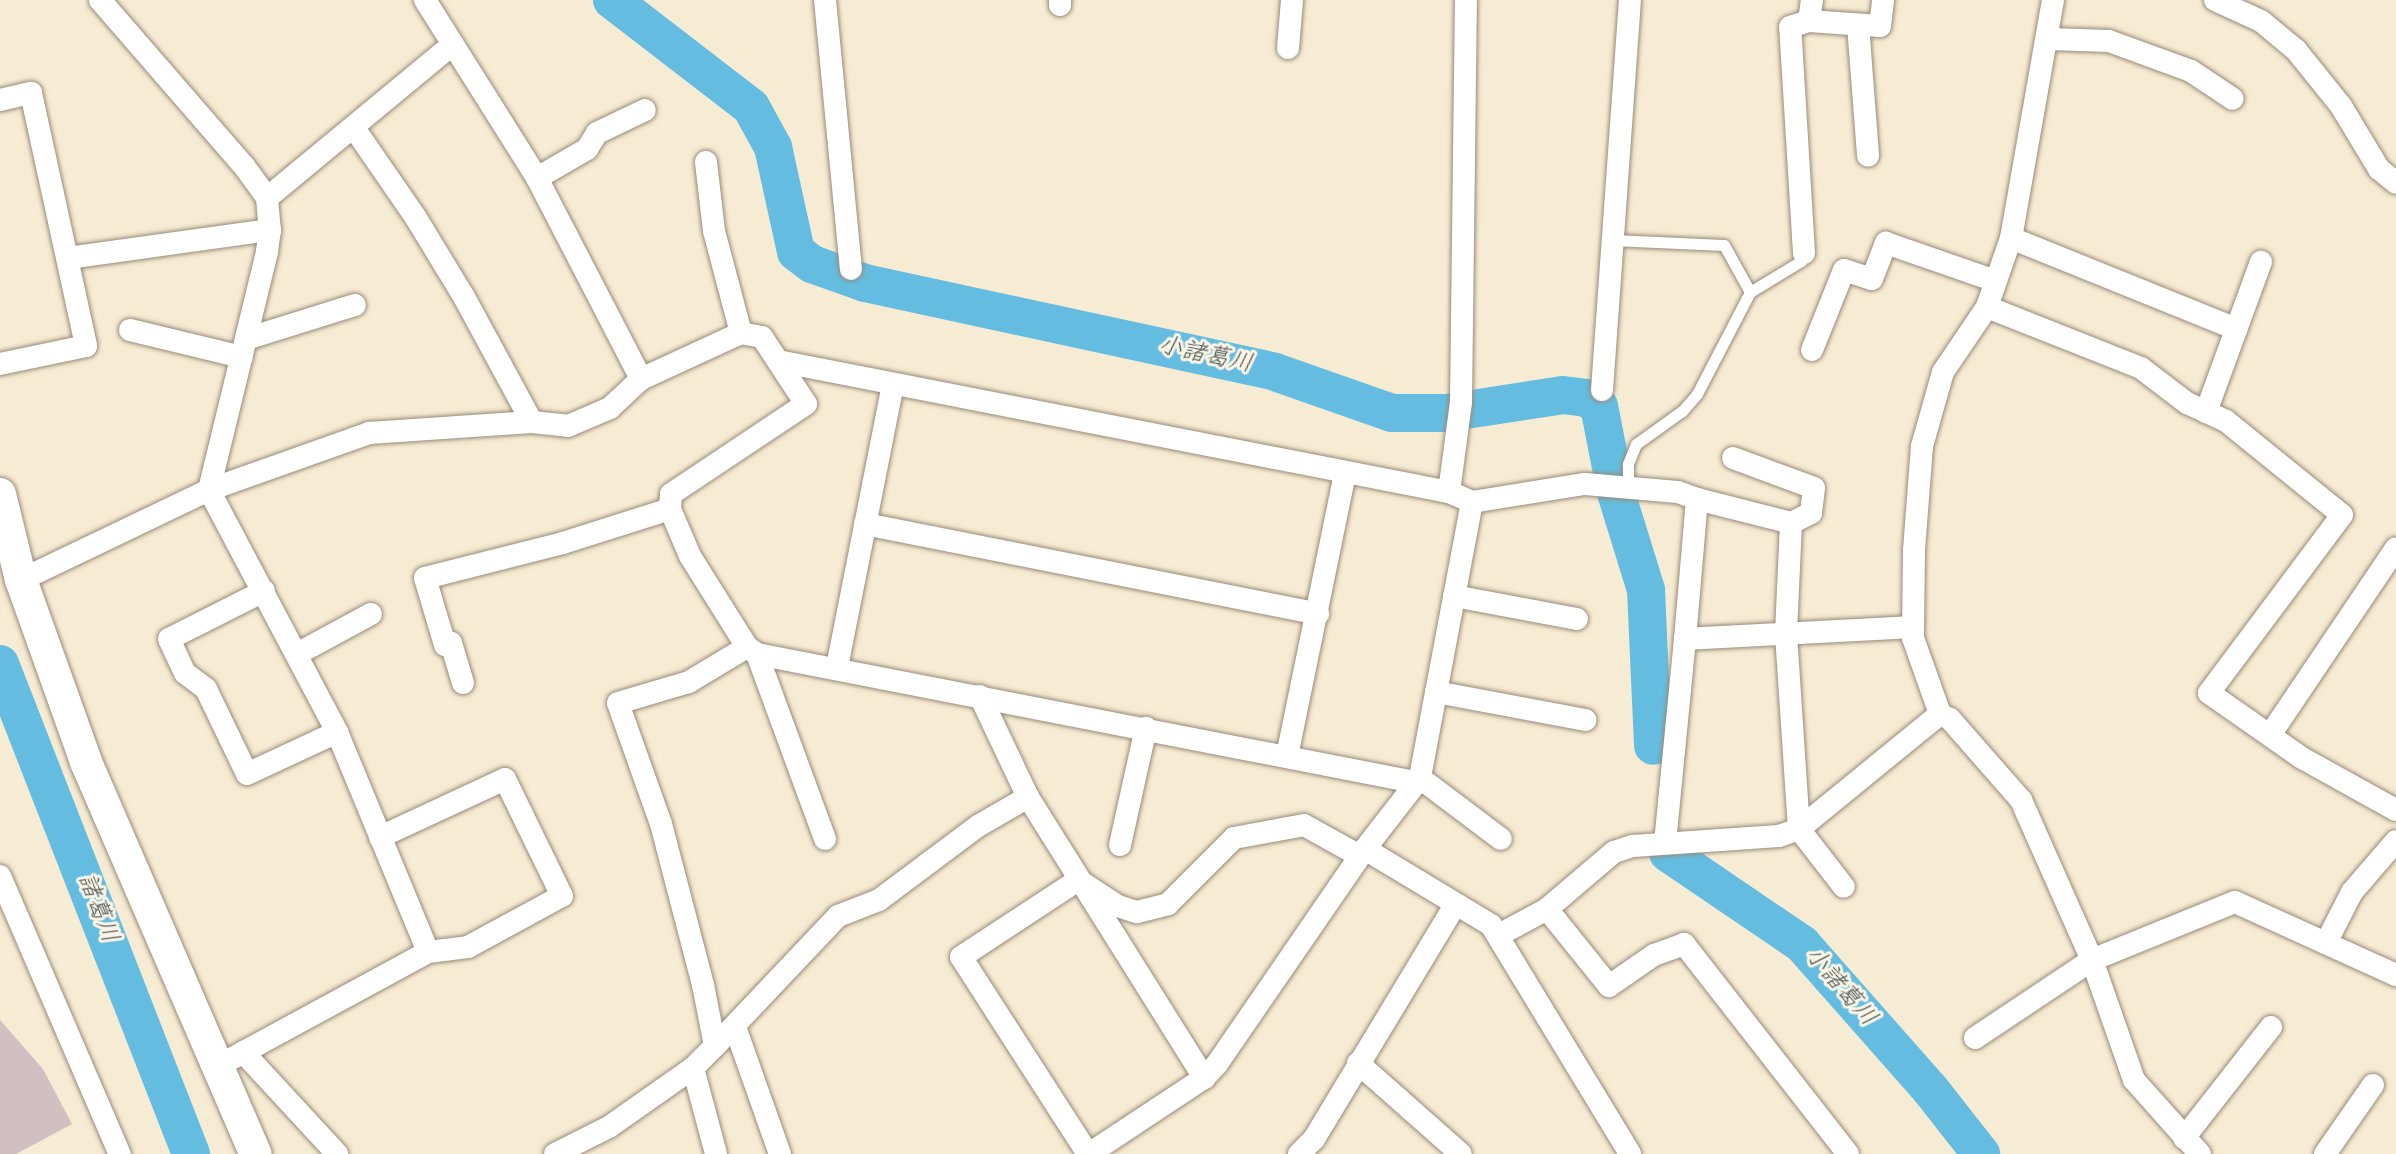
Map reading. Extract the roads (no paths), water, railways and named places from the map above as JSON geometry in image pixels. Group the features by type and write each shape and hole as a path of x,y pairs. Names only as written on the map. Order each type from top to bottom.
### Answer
{"street":[{"path":"100,0 244,166 267,198 270,230 209,490 337,732 428,952"},
{"path":"425,0 537,178 641,379"},
{"path":"825,0 851,269"},
{"path":"1288,48 1292,0"},
{"path":"1449,492 1460,412 1466,0"},
{"path":"1602,390 1630,0"},
{"path":"1804,253 1790,27 1811,10 1858,25 1880,26 1883,0"},
{"path":"2053,0 2049,39 2011,238 1987,307 1943,372 1922,446 1913,627 1940,714 1950,719 2021,800 2092,960 2134,1080 2192,1146 2271,1027"},
{"path":"2215,0 2261,21 2296,50 2341,106 2379,169 2396,183"},
{"path":"1858,25 1868,156"},
{"path":"2049,39 2109,41 2191,71 2233,99"},
{"path":"267,198 453,44"},
{"path":"0,100 31,93 86,346 0,364"},
{"path":"537,178 587,149 597,133 645,110"},
{"path":"354,128 440,257 532,422"},
{"path":"706,162 714,231 741,333"},
{"path":"68,258 270,230"},
{"path":"2011,238 2236,329"},
{"path":"1812,350 1844,270 1872,279 1886,243 1996,281"},
{"path":"2206,412 2261,262"},
{"path":"130,330 244,348 355,305"},
{"path":"1987,307 2141,368 2187,403 2226,421 2342,515 2209,693 2302,758 2396,810"},
{"path":"21,580 209,490 369,433 532,422 568,426 610,408 641,379 741,333 762,337 806,404 671,494 670,509 690,556 752,650 825,839"},
{"path":"778,361 1449,492 1472,502 1585,484 1678,492 1791,523 1811,513 1814,488 1733,458"},
{"path":"837,667 893,384"},
{"path":"1287,756 1345,473"},
{"path":"0,494 21,580 86,762 230,1059 256,1154"},
{"path":"1665,843 1697,499"},
{"path":"1078,880 961,957 1089,1154 1204,1078 1217,1064 1362,852 1417,780 1472,502"},
{"path":"463,683 451,643 445,645 425,578 563,543 670,509"},
{"path":"1791,523 1786,634 1799,829 1844,887"},
{"path":"865,524 1318,614"},
{"path":"2270,735 2396,548"},
{"path":"264,591 169,639 185,673 206,689 247,774 337,732"},
{"path":"1454,596 1577,619"},
{"path":"297,654 371,614"},
{"path":"1685,639 1913,627"},
{"path":"715,1046 703,985 661,824 618,703 689,682 752,650 1417,780 1501,839"},
{"path":"1436,692 1585,720"},
{"path":"980,696 1028,797 1204,1078"},
{"path":"1499,935 1547,909 1614,852 1633,846 1779,836 1799,829 1940,714"},
{"path":"1120,845 1146,728"},
{"path":"230,1059 428,952 468,947 562,896 505,779 380,837"},
{"path":"555,1154 609,1127 693,1068 838,916 879,900 978,826 1028,797"},
{"path":"1078,880 1118,906 1137,912 1168,904 1234,838 1304,825 1362,852 1491,925 1630,1154"},
{"path":"2326,943 2352,892 2396,841"},
{"path":"0,876 120,1154"},
{"path":"1975,1038 2092,960 2235,902 2396,975"},
{"path":"1299,1154 1314,1139 1455,905"},
{"path":"1547,909 1609,986 1654,955 1684,944 1848,1154"},
{"path":"735,1027 780,1154"},
{"path":"230,1059 337,1154"},
{"path":"1358,1063 1461,1154"},
{"path":"693,1068 716,1154"},
{"path":"2325,1154 2373,1085"}],"lane":[{"path":"1612,240 1724,245 1750,292"},
{"path":"1621,486 1636,444 1682,411 1697,394 1750,292 1801,261 1804,253"}],"waterway":[{"name":"小諸葛川","path":"612,0 751,107 773,147 796,252 812,264 865,283 1275,372 1392,413 1446,413 1563,395 1586,398 1599,406 1616,493 1646,590 1653,746"},
{"name":"諸葛川","path":"0,664 191,1154"},
{"name":"小諸葛川","path":"1668,853 1802,944 1930,1089 1981,1154"}]}
